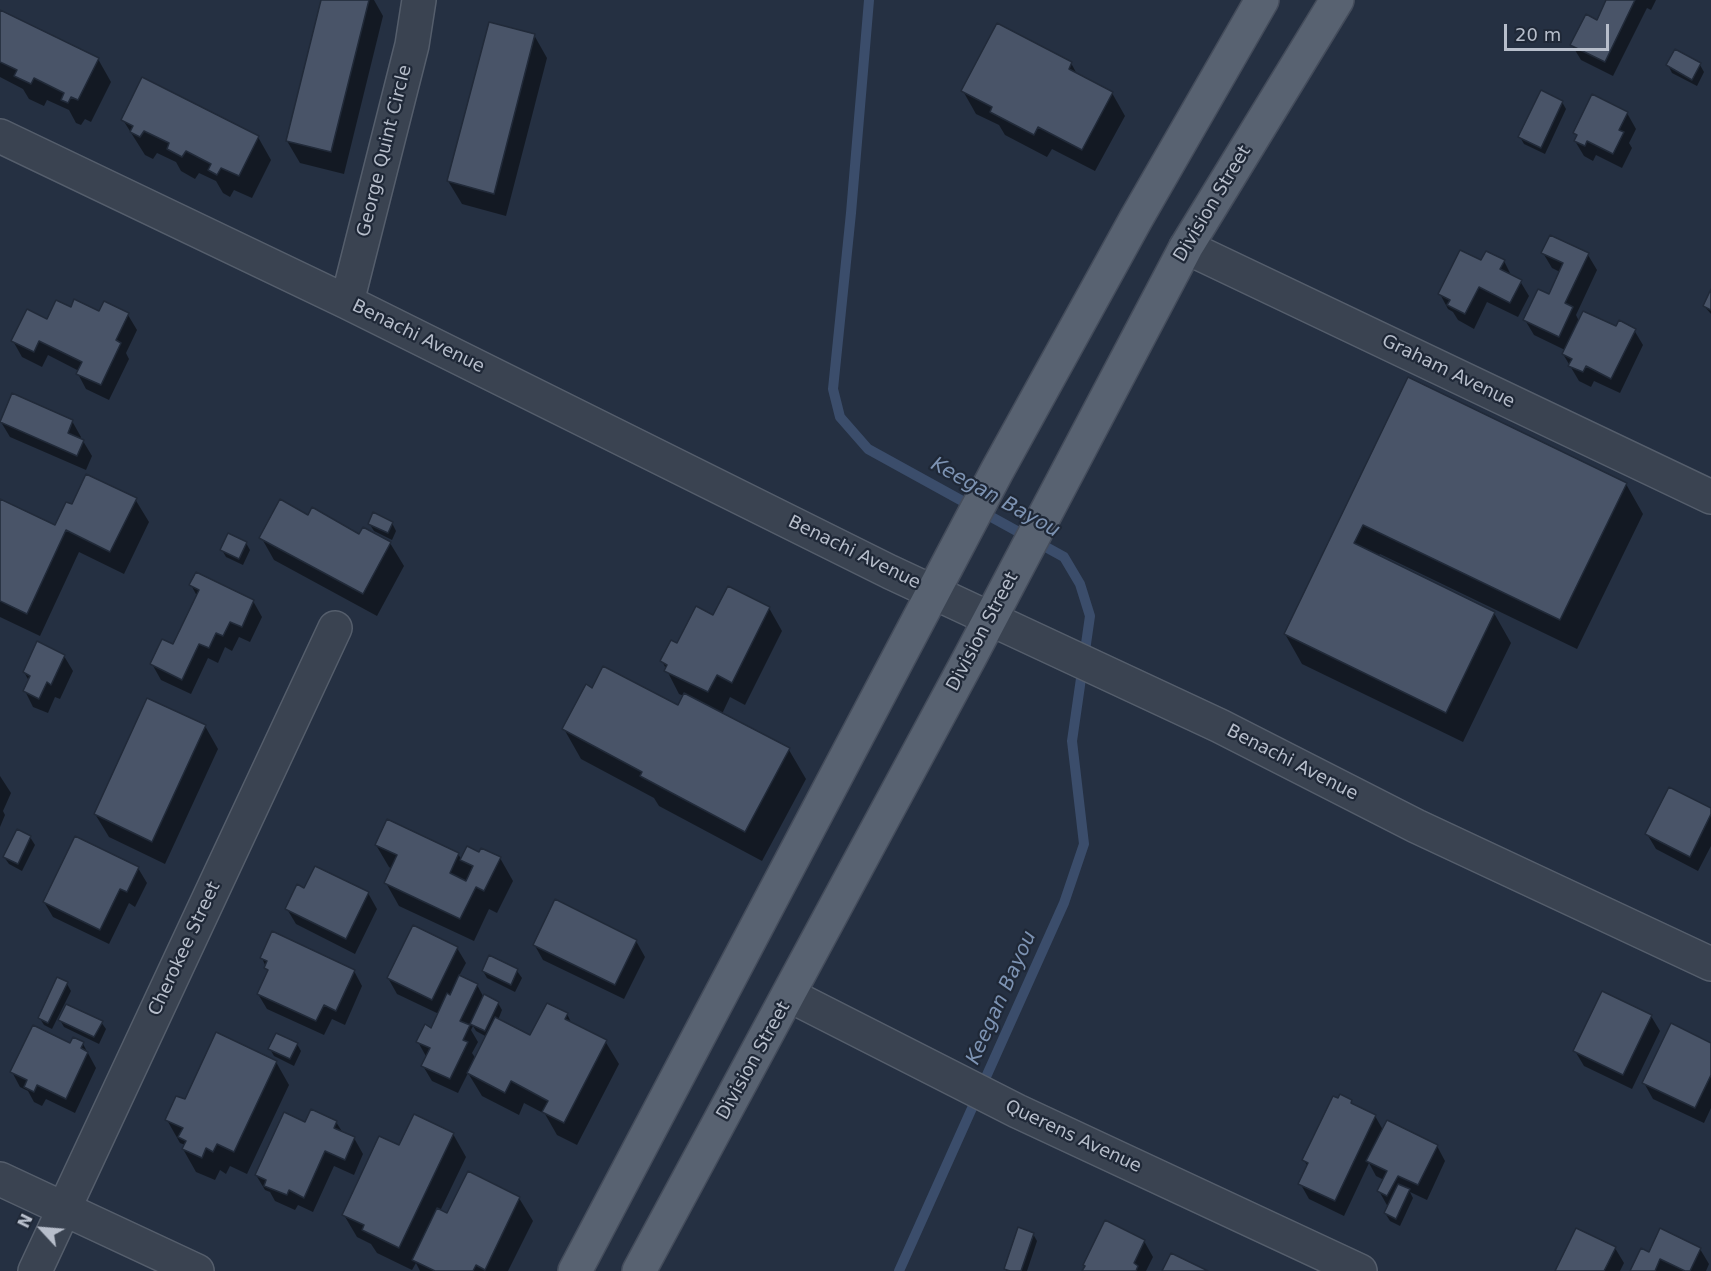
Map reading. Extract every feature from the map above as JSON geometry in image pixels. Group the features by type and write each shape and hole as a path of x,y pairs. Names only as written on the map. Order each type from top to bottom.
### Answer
{"main road":[{"path":"575,1271 997,471 1136,219 1262,0"},
{"name":"Division Street","path":"639,1271 1046,514 1186,247 1337,0"}],"street":[{"name":"George Quint Circle","path":"347,302 412,45 419,0"},
{"name":"Benachi Avenue","path":"0,135 347,302 934,592 1220,726 1416,826 1711,964"},
{"name":"Graham Avenue","path":"1186,247 1711,497"},
{"name":"Cherokee Street","path":"35,1271 335,628"},
{"name":"Querens Avenue","path":"789,995 1017,1111 1360,1271"},
{"path":"0,1179 197,1271"}],"building":[{"path":"321,0 369,0 331,152 286,141"},
{"path":"1606,0 1635,0 1605,62 1570,45 1586,14 1597,20"},
{"path":"0,10 99,58 78,100 71,97 68,103 61,100 64,93 34,78 31,84 14,76 17,70 0,62"},
{"path":"489,22 535,34 494,194 447,181"},
{"path":"997,23 1072,62 1069,69 1113,92 1082,150 1038,127 1034,135 990,112 992,107 961,91"},
{"path":"1675,49 1701,63 1692,80 1666,65"},
{"path":"142,77 259,136 239,176 221,168 217,175 208,170 211,164 186,151 182,157 167,149 169,143 144,131 140,137 130,132 133,126 121,120"},
{"path":"1541,90 1563,101 1541,148 1518,137"},
{"path":"1592,94 1628,112 1619,130 1624,132 1613,154 1587,141 1585,146 1574,141 1577,135 1573,133"},
{"path":"1550,235 1589,253 1565,303 1573,307 1559,337 1523,320 1538,289 1549,294 1563,263 1541,253"},
{"path":"1460,250 1481,260 1486,251 1505,260 1500,269 1522,280 1510,303 1479,287 1465,314 1447,305 1450,300 1438,294"},
{"path":"1711,289 1711,310 1703,306"},
{"path":"74,299 99,311 104,301 129,313 116,340 121,343 101,385 76,374 82,362 39,341 34,352 11,341 27,309 47,319 56,300 71,307"},
{"path":"1583,311 1616,326 1619,320 1636,329 1611,379 1586,366 1583,372 1568,366 1572,359 1562,354"},
{"path":"1408,377 1627,483 1560,620 1363,525 1354,543 1495,612 1446,713 1284,634"},
{"path":"12,393 73,420 68,433 84,440 77,456 0,422"},
{"path":"86,474 137,498 110,552 66,530 27,614 0,601 0,499 55,525 66,502 72,504"},
{"path":"280,499 308,515 312,507 359,534 363,527 391,542 363,594 259,538"},
{"path":"373,512 393,522 388,533 368,524"},
{"path":"228,533 247,542 239,559 220,550"},
{"path":"196,572 254,600 242,627 230,622 223,636 216,633 209,648 199,644 182,680 150,664 162,639 173,644 199,590 189,585"},
{"path":"728,586 770,607 732,683 717,675 708,692 664,671 667,665 660,661 671,640 677,643 696,606 713,615"},
{"path":"37,641 65,655 51,685 47,682 39,699 23,691 30,676 23,672"},
{"path":"603,666 678,705 684,693 790,748 745,832 640,776 642,772 562,729 586,684 592,688"},
{"path":"147,698 206,725 152,842 94,814"},
{"path":"1669,787 1711,808 1711,814 1690,857 1645,834"},
{"path":"387,819 459,853 450,873 466,881 473,866 460,860 467,846 479,852 481,848 501,857 484,891 476,887 460,919 384,883 397,855 375,845"},
{"path":"17,829 31,836 18,864 3,857"},
{"path":"75,836 139,867 127,892 120,889 100,930 43,902"},
{"path":"315,866 369,892 346,939 285,909 297,884 304,888"},
{"path":"555,899 637,940 615,985 533,945"},
{"path":"413,925 458,947 432,1000 387,978"},
{"path":"272,931 355,970 336,1011 324,1005 316,1021 257,994 268,970 264,968 267,961 260,958"},
{"path":"489,955 518,969 511,985 482,971"},
{"path":"459,975 478,984 460,1021 470,1025 463,1040 468,1042 450,1079 421,1066 430,1048 416,1042 425,1024 431,1028 447,993 450,995"},
{"path":"57,977 68,982 48,1023 38,1018"},
{"path":"1602,991 1652,1015 1623,1075 1573,1051"},
{"path":"484,994 499,1002 485,1031 470,1024"},
{"path":"547,1003 568,1013 565,1019 607,1040 564,1123 542,1112 548,1101 511,1081 505,1093 467,1073 495,1017 530,1035"},
{"path":"66,1004 103,1021 94,1037 58,1020"},
{"path":"1671,1023 1711,1043 1711,1075 1695,1108 1642,1083"},
{"path":"33,1025 70,1043 73,1037 84,1042 81,1048 88,1052 66,1099 37,1085 34,1092 24,1087 27,1080 10,1072"},
{"path":"216,1032 277,1061 234,1152 217,1144 213,1152 206,1148 202,1158 182,1149 186,1141 178,1137 183,1128 165,1120 176,1096 185,1099"},
{"path":"276,1033 298,1043 290,1059 268,1049"},
{"path":"1340,1094 1352,1100 1351,1103 1376,1115 1335,1201 1298,1184 1308,1163 1302,1160 1333,1096 1338,1098"},
{"path":"311,1109 337,1121 334,1128 355,1137 345,1160 325,1151 304,1198 289,1190 287,1195 264,1186 266,1180 255,1175 284,1112 305,1122"},
{"path":"414,1114 454,1133 399,1248 362,1230 364,1225 342,1215 379,1136 399,1145"},
{"path":"1387,1120 1438,1145 1418,1185 1398,1176 1387,1196 1377,1191 1387,1171 1366,1161"},
{"path":"468,1171 520,1197 485,1270 476,1265 473,1271 435,1271 412,1260 437,1208 447,1213"},
{"path":"1398,1184 1410,1189 1396,1219 1384,1213"},
{"path":"1105,1220 1145,1240 1134,1263 1138,1266 1136,1271 1082,1271"},
{"path":"1018,1227 1034,1233 1021,1271 1010,1271 1004,1269"},
{"path":"1576,1228 1616,1247 1604,1271 1555,1271"},
{"path":"1660,1228 1701,1248 1690,1271 1685,1271 1660,1259 1655,1271 1630,1271 1641,1248 1649,1252"},
{"path":"1171,1253 1208,1271 1162,1271"}],"waterway":[{"name":"Keegan Bayou","path":"869,0 833,389 840,417 868,449 1064,557 1080,584 1090,616 1072,741 1084,844 1064,903 899,1271"}]}
